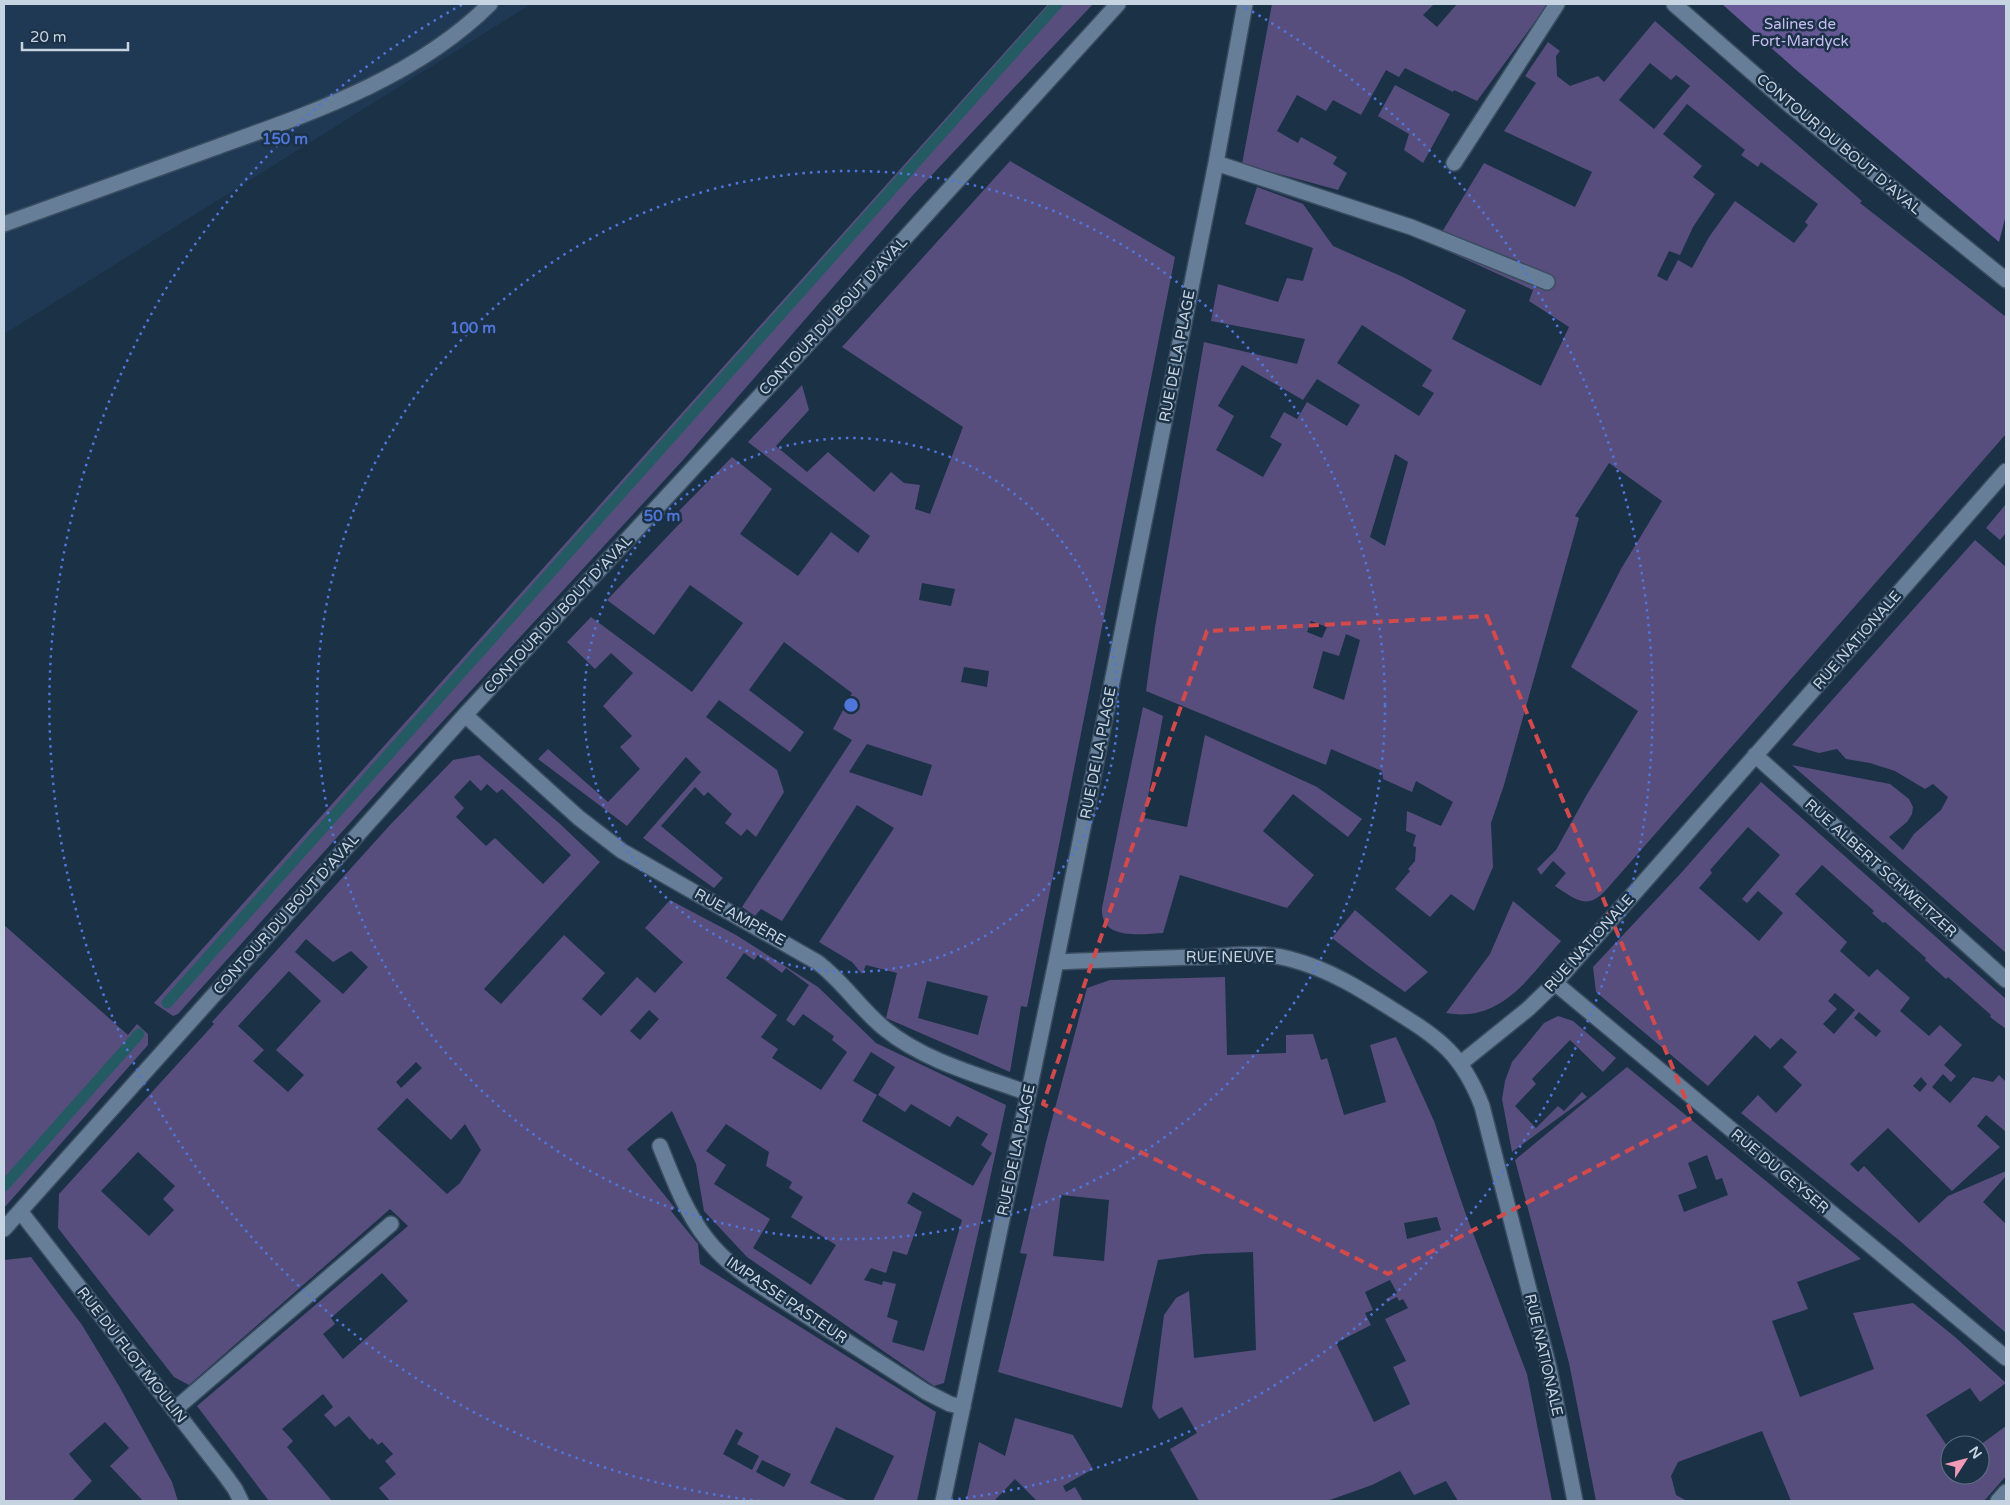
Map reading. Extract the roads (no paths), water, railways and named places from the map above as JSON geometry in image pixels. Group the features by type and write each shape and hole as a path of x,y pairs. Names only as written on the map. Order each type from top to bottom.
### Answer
{"street":[{"path":"4,224 296,118 358,91 422,58 442,45 471,24 490,4"},
{"name":"CONTOUR DU BOUT D'AVAL","path":"4,1229 465,715 1118,4"},
{"name":"RUE DE LA PLAGE","path":"942,1501 1056,962 1216,164 1245,4"},
{"path":"1454,163 1557,4"},
{"name":"CONTOUR DU BOUT D'AVAL","path":"1674,4 1792,107 2006,280"},
{"path":"1216,164 1411,227 1547,282"},
{"name":"RUE NATIONALE","path":"1575,1501 1549,1368 1489,1134 1476,1091 1461,1063 1528,1010 1555,983 2006,471"},
{"name":"RUE AMPÈRE","path":"465,715 579,818 622,851 817,962 831,972 883,1028 899,1040 938,1061 1028,1092"},
{"name":"RUE ALBERT SCHWEITZER","path":"1755,755 2006,980"},
{"name":"RUE NEUVE","path":"1056,962 1252,955 1288,958 1324,970 1364,991 1434,1036 1461,1063"},
{"name":"RUE DU GEYSER","path":"1555,983 2006,1358"},
{"name":"IMPASSE PASTEUR","path":"660,1146 690,1214 706,1238 725,1259 770,1292 926,1392 950,1404 962,1407"},
{"name":"RUE DU FLOT MOULIN","path":"20,1211 225,1475 241,1501"},
{"path":"174,1410 391,1224"},
{"path":"1998,1501 2006,1492"}],"waterway":[{"path":"167,1003 1057,4"},
{"path":"4,1186 139,1034"}],"park label":[{"name":"Salines de Fort-Mardyck","path":"1800,32"}]}
